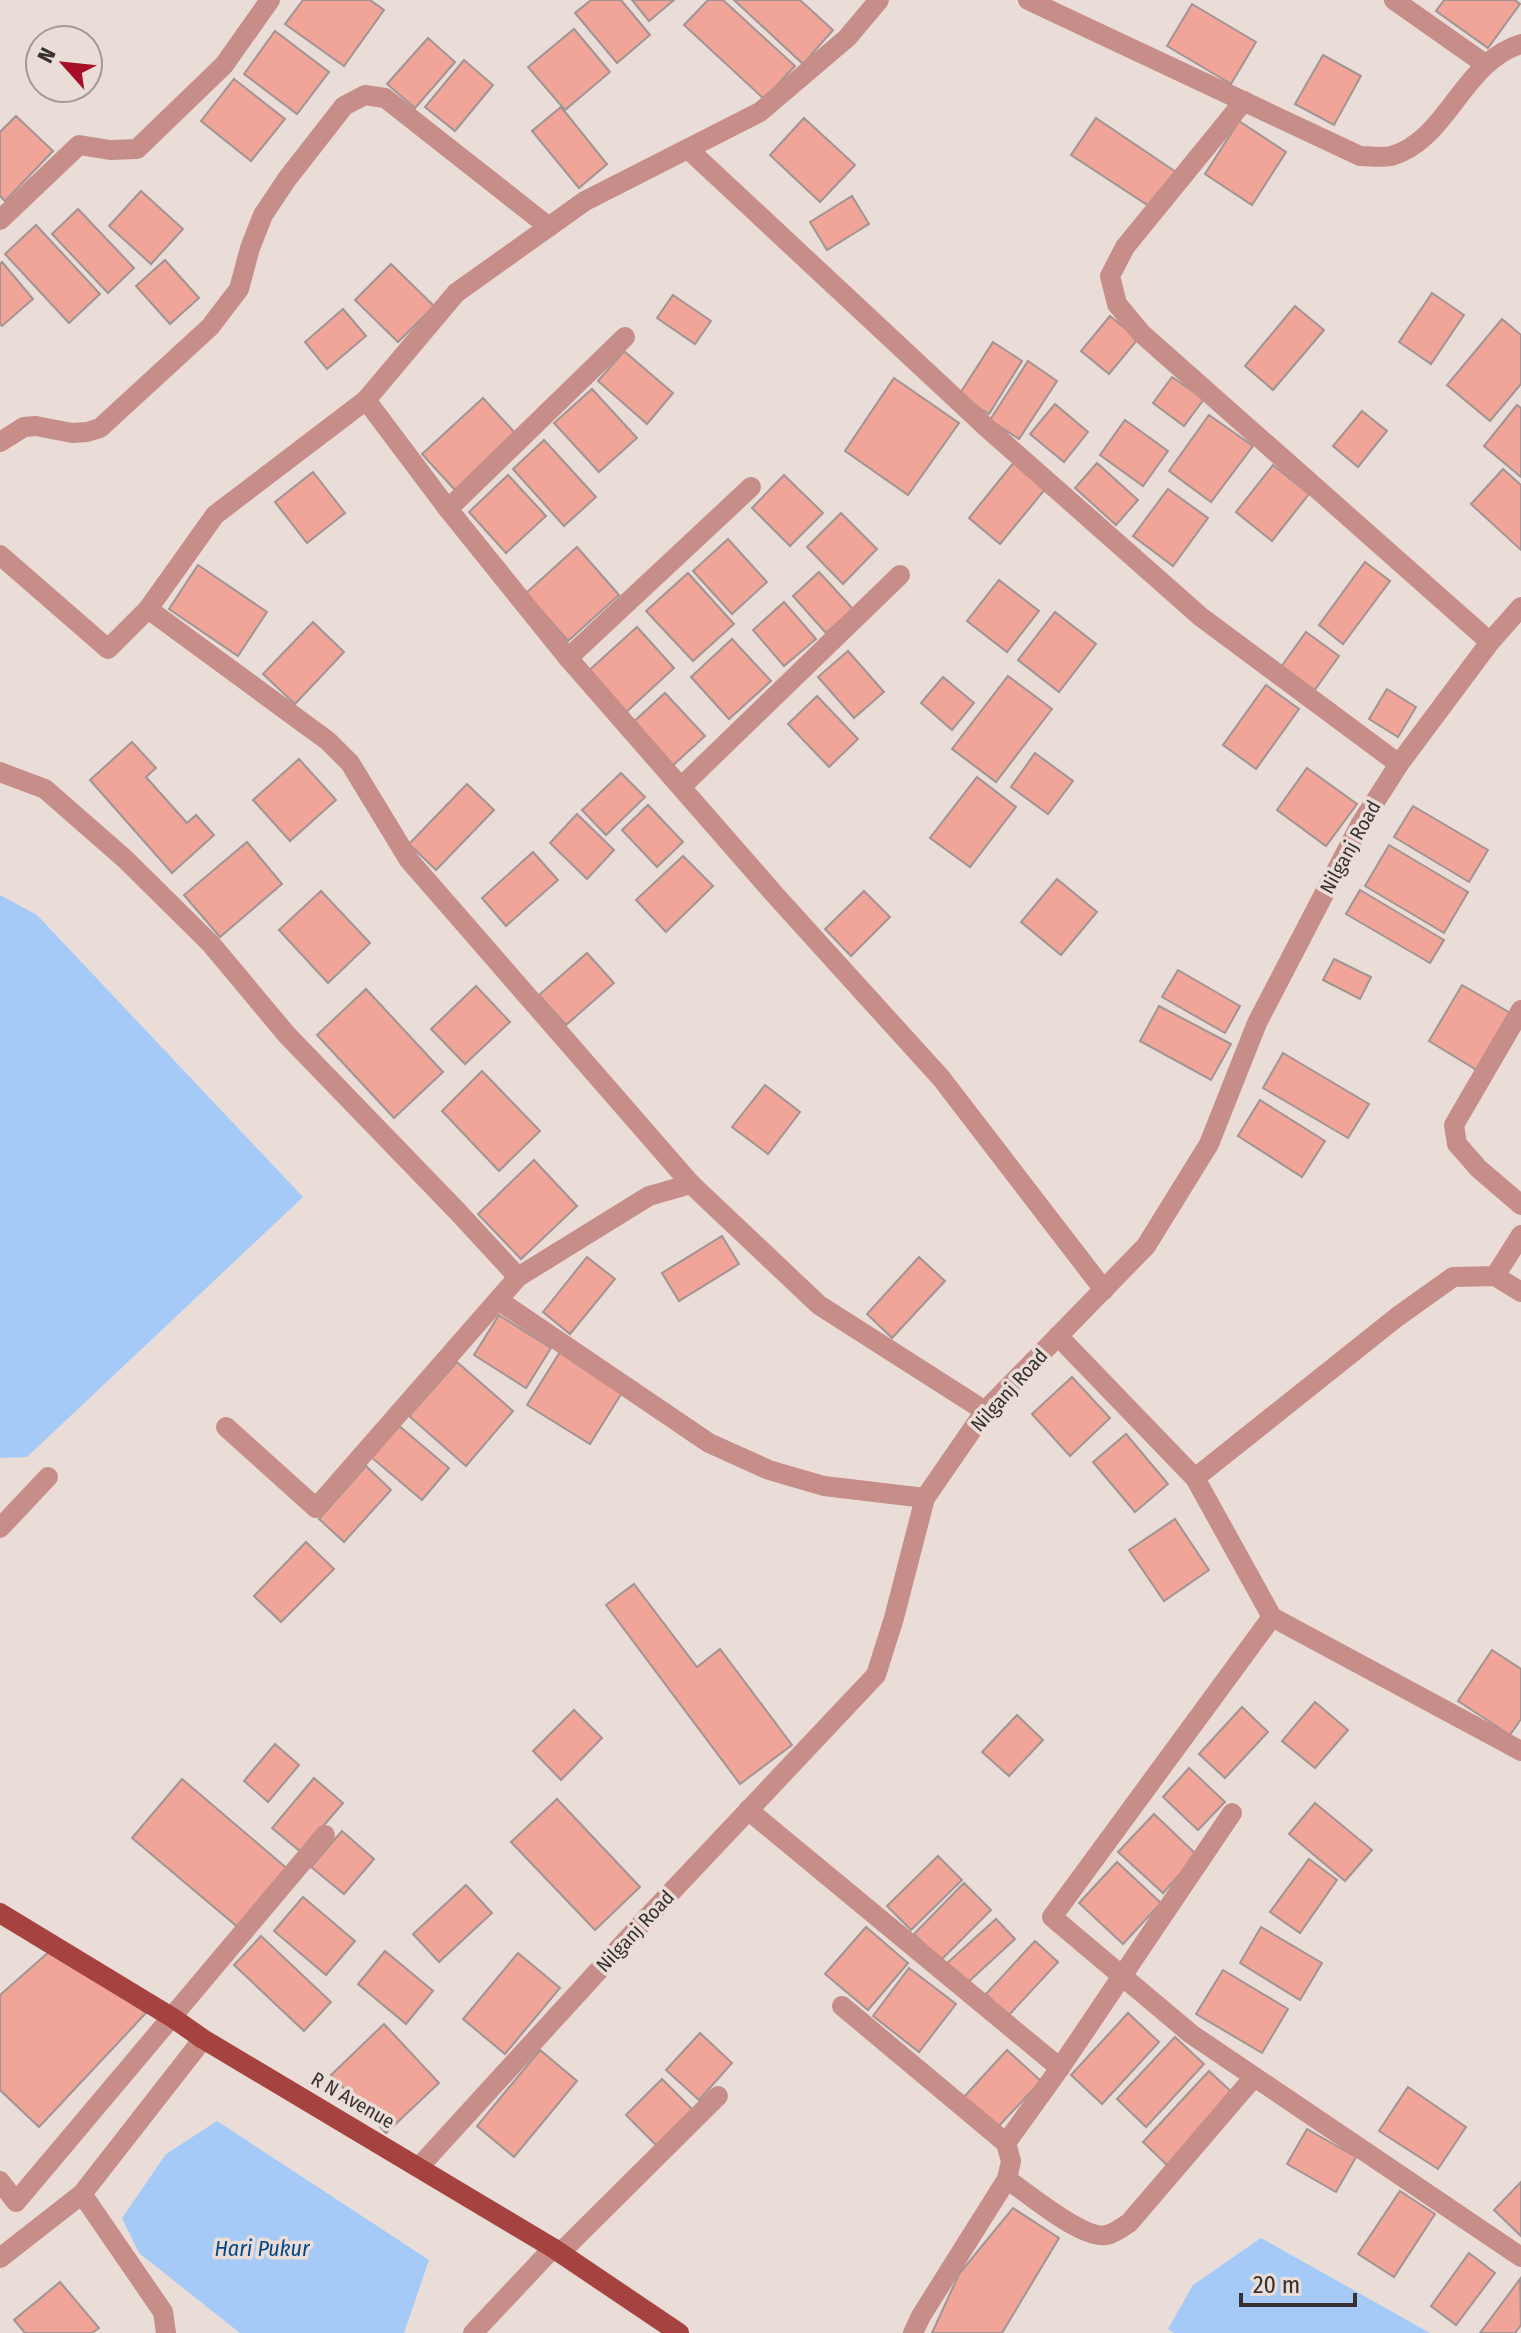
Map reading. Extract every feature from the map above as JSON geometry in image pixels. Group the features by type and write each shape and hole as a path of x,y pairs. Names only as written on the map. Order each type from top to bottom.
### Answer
{"main road":[{"name":"R N Avenue","path":"0,1913 203,2039 556,2250 679,2333"}],"street":[{"path":"0,220 79,145 110,150 137,149 224,65 270,0"},
{"path":"0,555 108,649 148,609 215,515 366,400 456,293 585,201 760,112 847,38 879,0"},
{"path":"1028,0 1360,156 1387,157 1406,151 1426,134 1485,64 1508,48 1521,44"},
{"path":"1394,0 1485,64"},
{"path":"0,442 24,427 36,426 72,433 100,428 210,327 239,289 263,215 287,179 344,106 365,95 385,98 549,227"},
{"path":"1244,101 1125,247 1110,276 1117,304 1141,333 1490,642"},
{"path":"688,149 986,427 1201,617 1399,764"},
{"path":"448,509 625,337"},
{"path":"366,400 448,509 568,658 776,896 941,1078 1104,1290"},
{"path":"568,658 751,487"},
{"path":"682,786 900,575"},
{"name":"Nilganj Road","path":"419,2167 642,1923 876,1675 925,1498 985,1411 1146,1246 1209,1144 1257,1023 1360,825 1399,764 1490,642 1521,607"},
{"path":"148,609 328,741 350,763 409,860 691,1184 819,1305 985,1411"},
{"path":"0,772 45,789 125,859 211,944 287,1035 518,1277"},
{"path":"1521,1010 1454,1125 1457,1144 1479,1169 1521,1205"},
{"path":"226,1427 316,1508 518,1277 649,1196 691,1184"},
{"path":"1495,1276 1521,1235"},
{"path":"1195,1478 1397,1317 1453,1277 1495,1276 1521,1292"},
{"path":"498,1300 709,1443 769,1470 824,1486 925,1498"},
{"path":"1058,1336 1195,1478 1272,1617 1520,1748"},
{"path":"0,1528 48,1477"},
{"path":"1272,1617 1052,1917 1191,2034 1521,2257"},
{"path":"748,1810 1060,2068"},
{"path":"1006,2143 1232,1813"},
{"path":"0,2181 16,2202 325,1835"},
{"path":"842,2006 1006,2143 1011,2161 1007,2179 913,2333"},
{"path":"0,2258 82,2194 203,2039"},
{"path":"1007,2179 1081,2230 1108,2235 1129,2223 1254,2077"},
{"path":"473,2333 718,2096"},
{"path":"82,2194 163,2312 166,2333"}],"water":[{"path":"0,895 37,915 303,1197 27,1457 0,1458"},
{"name":"Hari Pukur","path":"217,2121 429,2260 404,2333 240,2333 139,2253 122,2218 166,2154"},
{"path":"1261,2238 1430,2333 1174,2333 1168,2329 1193,2285"}],"building":[{"path":"303,0 370,0 384,10 344,66 285,24"},
{"path":"591,0 621,0 650,35 617,63 575,13"},
{"path":"632,0 674,0 649,21"},
{"path":"708,0 723,0 795,66 764,99 684,25"},
{"path":"734,0 800,0 833,30 803,64"},
{"path":"1444,0 1515,0 1520,4 1488,48 1436,11"},
{"path":"1192,4 1256,42 1231,84 1167,46"},
{"path":"574,29 610,72 565,110 528,67"},
{"path":"275,31 329,72 297,114 244,74"},
{"path":"428,38 455,62 415,108 387,84"},
{"path":"1323,55 1361,76 1334,125 1295,104"},
{"path":"464,60 493,85 455,131 425,107"},
{"path":"234,79 285,119 251,161 201,121"},
{"path":"561,107 607,164 579,188 532,131"},
{"path":"16,116 53,151 5,201 0,196 0,132"},
{"path":"804,118 855,165 820,202 770,155"},
{"path":"1096,118 1176,172 1152,208 1071,155"},
{"path":"1239,121 1286,152 1252,205 1205,174"},
{"path":"141,191 183,229 151,264 109,226"},
{"path":"852,196 869,224 827,250 810,222"},
{"path":"78,209 134,268 108,293 52,234"},
{"path":"36,225 100,294 69,323 5,254"},
{"path":"165,260 199,298 170,324 136,286"},
{"path":"2,262 33,299 2,326 0,264"},
{"path":"391,264 434,306 398,342 355,300"},
{"path":"1432,293 1464,315 1431,364 1399,342"},
{"path":"673,295 711,321 695,344 657,318"},
{"path":"1295,306 1324,330 1273,390 1245,366"},
{"path":"343,309 366,336 327,369 305,342"},
{"path":"1110,316 1138,339 1109,374 1081,351"},
{"path":"1502,319 1521,335 1521,384 1490,421 1447,385"},
{"path":"993,342 1022,361 989,414 959,395"},
{"path":"624,351 673,393 647,424 598,381"},
{"path":"1028,361 1057,381 1019,439 990,420"},
{"path":"1172,377 1204,399 1184,426 1153,403"},
{"path":"894,378 959,423 908,495 845,451"},
{"path":"592,389 637,438 599,472 554,423"},
{"path":"483,398 516,434 455,490 422,454"},
{"path":"1055,404 1088,432 1064,462 1030,434"},
{"path":"1517,405 1521,408 1521,477 1484,446"},
{"path":"1362,411 1387,431 1358,467 1333,446"},
{"path":"1209,415 1253,446 1211,502 1169,471"},
{"path":"1125,420 1168,451 1143,486 1100,455"},
{"path":"544,440 596,497 564,526 513,469"},
{"path":"1015,461 1047,487 1000,544 969,518"},
{"path":"1097,463 1138,500 1116,525 1075,488"},
{"path":"1273,465 1309,494 1272,541 1236,512"},
{"path":"1503,469 1521,485 1521,550 1471,504"},
{"path":"313,472 345,513 307,543 275,502"},
{"path":"508,475 546,516 506,553 469,512"},
{"path":"784,475 823,513 790,546 752,508"},
{"path":"1168,489 1208,518 1173,566 1133,536"},
{"path":"841,513 877,549 843,584 807,547"},
{"path":"728,539 767,582 732,614 693,571"},
{"path":"577,547 619,595 568,641 526,593"},
{"path":"1365,562 1390,581 1343,644 1319,625"},
{"path":"198,565 267,612 238,656 169,609"},
{"path":"819,572 853,609 826,633 793,596"},
{"path":"688,573 734,624 693,661 646,611"},
{"path":"999,580 1039,611 1007,652 967,621"},
{"path":"784,602 816,639 784,666 753,630"},
{"path":"1055,612 1096,644 1059,692 1018,660"},
{"path":"313,622 344,652 295,704 263,674"},
{"path":"637,627 674,668 623,715 586,673"},
{"path":"1306,632 1339,656 1314,691 1281,667"},
{"path":"732,639 771,681 729,719 691,677"},
{"path":"848,651 884,692 854,718 818,677"},
{"path":"1008,676 1052,709 996,782 952,749"},
{"path":"943,677 974,703 952,730 921,703"},
{"path":"1266,685 1299,709 1256,769 1223,745"},
{"path":"1387,689 1416,707 1398,737 1369,719"},
{"path":"665,693 705,736 670,768 631,724"},
{"path":"817,696 858,739 829,767 788,724"},
{"path":"132,742 156,768 146,777 187,823 196,815 214,835 172,873 90,780"},
{"path":"1035,753 1073,781 1048,814 1011,787"},
{"path":"299,759 336,800 290,841 253,800"},
{"path":"1307,768 1357,804 1326,846 1277,810"},
{"path":"621,773 645,797 606,835 582,810"},
{"path":"977,777 1016,807 970,867 930,838"},
{"path":"467,784 494,810 436,870 409,844"},
{"path":"648,805 683,842 657,867 622,830"},
{"path":"1413,806 1488,850 1469,882 1394,837"},
{"path":"577,814 614,850 587,879 550,843"},
{"path":"247,842 282,884 220,937 184,895"},
{"path":"1389,845 1468,892 1444,933 1365,886"},
{"path":"533,852 558,880 506,926 482,898"},
{"path":"683,856 713,886 666,932 636,900"},
{"path":"1057,879 1097,912 1061,955 1021,922"},
{"path":"1360,890 1444,940 1430,963 1346,914"},
{"path":"321,891 370,943 328,983 279,930"},
{"path":"864,891 890,917 851,956 825,929"},
{"path":"587,953 614,983 566,1025 539,995"},
{"path":"1334,959 1371,977 1360,999 1323,980"},
{"path":"1178,970 1240,1006 1225,1033 1162,997"},
{"path":"1462,985 1514,1015 1480,1072 1429,1041"},
{"path":"476,986 510,1022 465,1064 431,1029"},
{"path":"366,989 443,1072 394,1118 317,1035"},
{"path":"1159,1006 1231,1044 1211,1080 1140,1041"},
{"path":"1283,1053 1369,1104 1348,1138 1263,1088"},
{"path":"482,1071 540,1131 499,1171 442,1111"},
{"path":"765,1085 800,1112 768,1154 732,1127"},
{"path":"1260,1100 1325,1141 1302,1177 1238,1136"},
{"path":"534,1160 577,1206 521,1259 478,1214"},
{"path":"722,1236 739,1264 679,1301 662,1273"},
{"path":"587,1257 615,1279 570,1334 543,1312"},
{"path":"919,1257 945,1281 892,1338 867,1314"},
{"path":"499,1315 551,1348 526,1388 474,1355"},
{"path":"560,1352 623,1391 590,1444 527,1405"},
{"path":"457,1362 513,1411 466,1466 409,1416"},
{"path":"1072,1377 1110,1418 1070,1456 1032,1414"},
{"path":"398,1425 449,1468 422,1500 371,1457"},
{"path":"1126,1434 1168,1484 1135,1512 1093,1462"},
{"path":"366,1466 391,1490 344,1542 319,1519"},
{"path":"1175,1519 1209,1570 1164,1601 1129,1550"},
{"path":"306,1542 334,1569 281,1622 254,1596"},
{"path":"634,1584 697,1667 720,1649 792,1745 740,1784 606,1605"},
{"path":"1492,1650 1521,1669 1521,1719 1510,1735 1458,1701"},
{"path":"1315,1702 1348,1730 1315,1768 1282,1741"},
{"path":"1242,1707 1268,1732 1225,1778 1199,1754"},
{"path":"574,1710 602,1738 561,1780 533,1751"},
{"path":"1017,1715 1043,1740 1009,1776 982,1752"},
{"path":"275,1744 299,1765 268,1802 244,1781"},
{"path":"1189,1768 1225,1802 1198,1830 1163,1797"},
{"path":"314,1778 343,1803 301,1852 272,1828"},
{"path":"182,1779 290,1871 240,1929 132,1838"},
{"path":"557,1799 640,1887 595,1930 511,1842"},
{"path":"1315,1803 1372,1850 1345,1881 1289,1834"},
{"path":"1154,1814 1197,1855 1163,1893 1118,1852"},
{"path":"342,1831 374,1859 344,1894 311,1867"},
{"path":"938,1856 962,1880 911,1930 887,1906"},
{"path":"1309,1859 1337,1880 1300,1933 1270,1912"},
{"path":"1117,1862 1161,1903 1123,1944 1079,1903"},
{"path":"964,1883 991,1910 941,1960 914,1934"},
{"path":"466,1885 492,1913 439,1962 413,1934"},
{"path":"303,1897 355,1941 326,1975 274,1931"},
{"path":"996,1919 1015,1939 965,1985 946,1964"},
{"path":"866,1927 908,1963 868,2010 825,1974"},
{"path":"1261,1927 1322,1963 1300,2000 1240,1963"},
{"path":"261,1936 331,2002 304,2031 234,1965"},
{"path":"1035,1941 1058,1962 1008,2016 986,1994"},
{"path":"51,1950 146,2013 39,2127 0,2090 0,1995"},
{"path":"385,1951 433,1991 406,2024 358,1984"},
{"path":"518,1953 560,1988 505,2054 463,2019"},
{"path":"909,1968 956,2004 919,2052 873,2016"},
{"path":"1223,1970 1288,2009 1262,2053 1196,2014"},
{"path":"1128,2013 1159,2042 1102,2104 1071,2075"},
{"path":"384,2024 439,2083 386,2133 331,2075"},
{"path":"700,2033 732,2063 699,2100 666,2070"},
{"path":"1175,2037 1204,2064 1146,2127 1117,2099"},
{"path":"540,2050 577,2081 514,2157 477,2126"},
{"path":"1007,2050 1041,2081 996,2129 963,2098"},
{"path":"1209,2071 1236,2096 1170,2168 1143,2142"},
{"path":"662,2079 694,2111 658,2147 626,2115"},
{"path":"1408,2087 1466,2127 1438,2169 1379,2131"},
{"path":"1307,2129 1356,2157 1336,2192 1287,2164"},
{"path":"1521,2182 1521,2236 1494,2210"},
{"path":"1400,2191 1435,2214 1394,2277 1358,2254"},
{"path":"1013,2208 1059,2238 1002,2333 932,2333 959,2274"},
{"path":"1469,2253 1495,2273 1456,2325 1431,2306"},
{"path":"1520,2279 1521,2325 1515,2333 1480,2333"},
{"path":"60,2282 99,2328 92,2333 25,2333 14,2320"}]}
